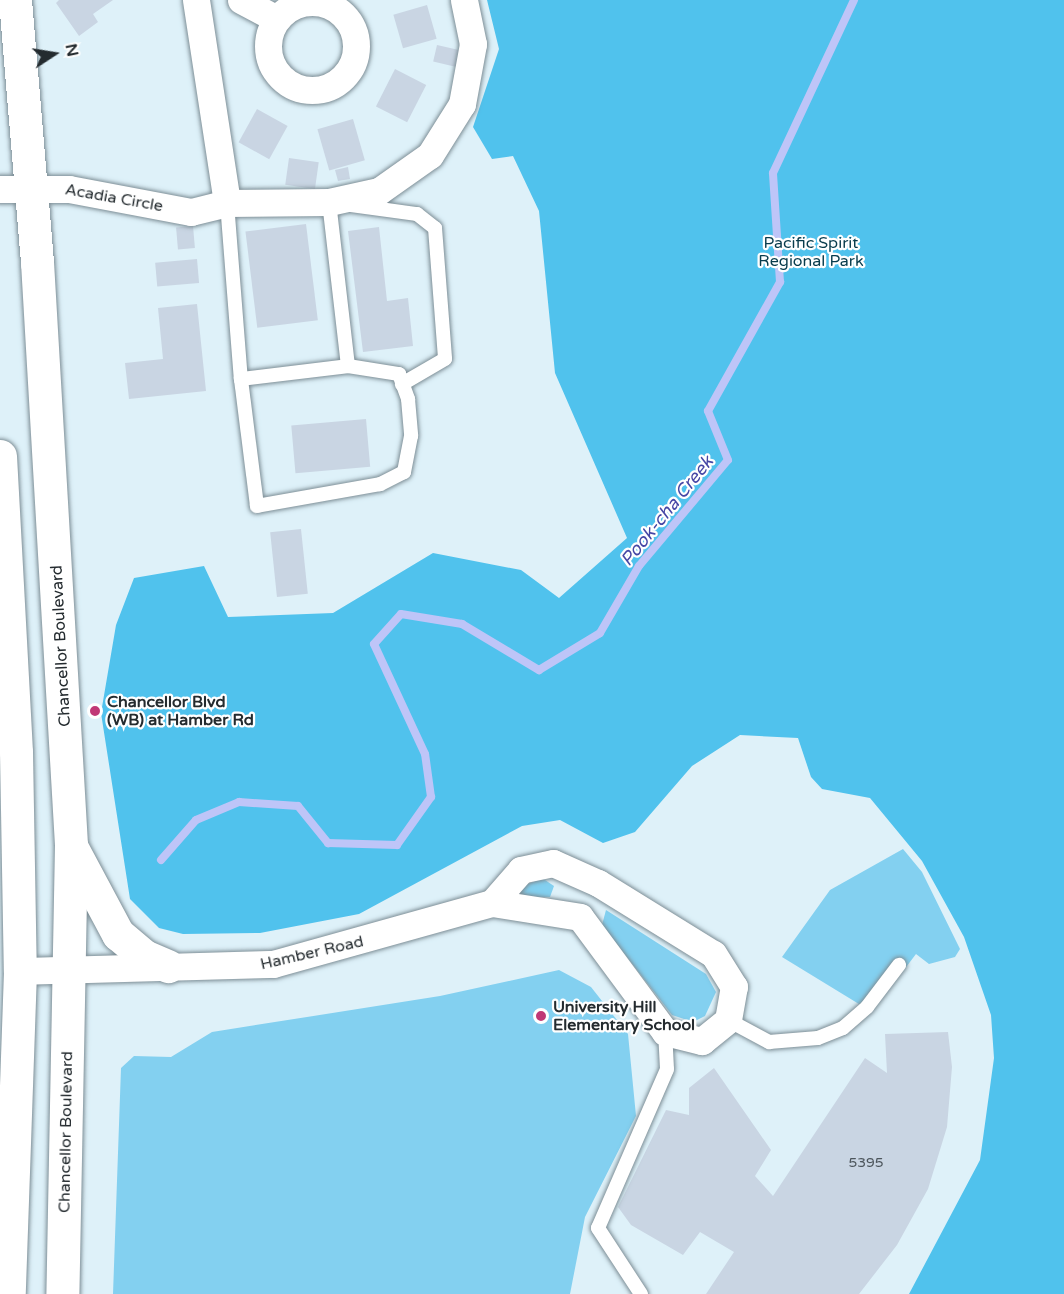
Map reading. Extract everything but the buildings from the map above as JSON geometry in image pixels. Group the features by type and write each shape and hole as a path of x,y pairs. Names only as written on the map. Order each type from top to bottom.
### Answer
{"main road":[{"name":"Chancellor Boulevard","path":"15,0 24,99 16,189 71,845 62,1294"},
{"path":"0,19 24,99"},
{"path":"0,456 16,752 20,971 9,1294"},
{"path":"71,845 118,934 144,956 168,966"}],"street":[{"path":"196,0 227,203"},
{"path":"241,0 276,20"},
{"name":"Acadia Circle","path":"16,189 69,189 190,212 227,203 329,202 379,191 430,155 462,104 473,44 464,0"},
{"path":"492,903 521,870 553,863 597,883 712,954 734,987 728,1020 702,1041 664,1032 580,917 597,883"},
{"name":"Hamber Road","path":"20,971 273,964 492,903 580,917"}],"lane":[{"path":"348,366 329,202 417,214 435,228 445,359 402,384"},
{"path":"227,203 241,379 257,506 380,484 405,472 411,436 399,374 348,366 241,379"},
{"path":"728,1020 769,1042 818,1038 843,1028 867,1007 898,965"},
{"path":"641,1294 598,1228 668,1069 664,1032"}],"shaded area":[{"path":"903,849 922,872 960,949 955,957 929,964 916,954 872,1012 782,957 830,890"},
{"path":"542,878 554,886 550,897 520,897 521,887"},
{"path":"606,910 706,974 716,992 705,1016 693,1022 672,1015 602,925"},
{"path":"559,970 591,987 628,1034 636,1116 585,1217 570,1294 113,1294 121,1068 134,1056 171,1057 212,1032 440,996"}],"green space":[{"name":"Pacific Spirit Regional Park","path":"487,0 1064,0 1064,1294 909,1294 980,1160 994,1058 991,1015 964,937 922,861 870,798 822,789 811,777 798,738 740,735 692,766 635,832 603,843 560,820 522,826 359,914 260,933 183,934 159,928 130,899 101,713 116,625 134,578 204,566 228,617 333,613 433,553 521,570 559,598 627,538 555,373 539,211 513,156 492,159 473,127 499,49"}],"waterway":[{"name":"Pook-cha Creek","path":"161,860 196,820 239,802 298,806 328,843 397,845 431,797 425,754 374,644 401,614 462,624 539,670 600,633 639,566 728,460 708,411 780,282 773,173 854,0"}],"place":[{"name":"Chancellor Blvd (WB) at Hamber Rd","path":"95,711"},
{"name":"University Hill Elementary School","path":"541,1016"}]}
